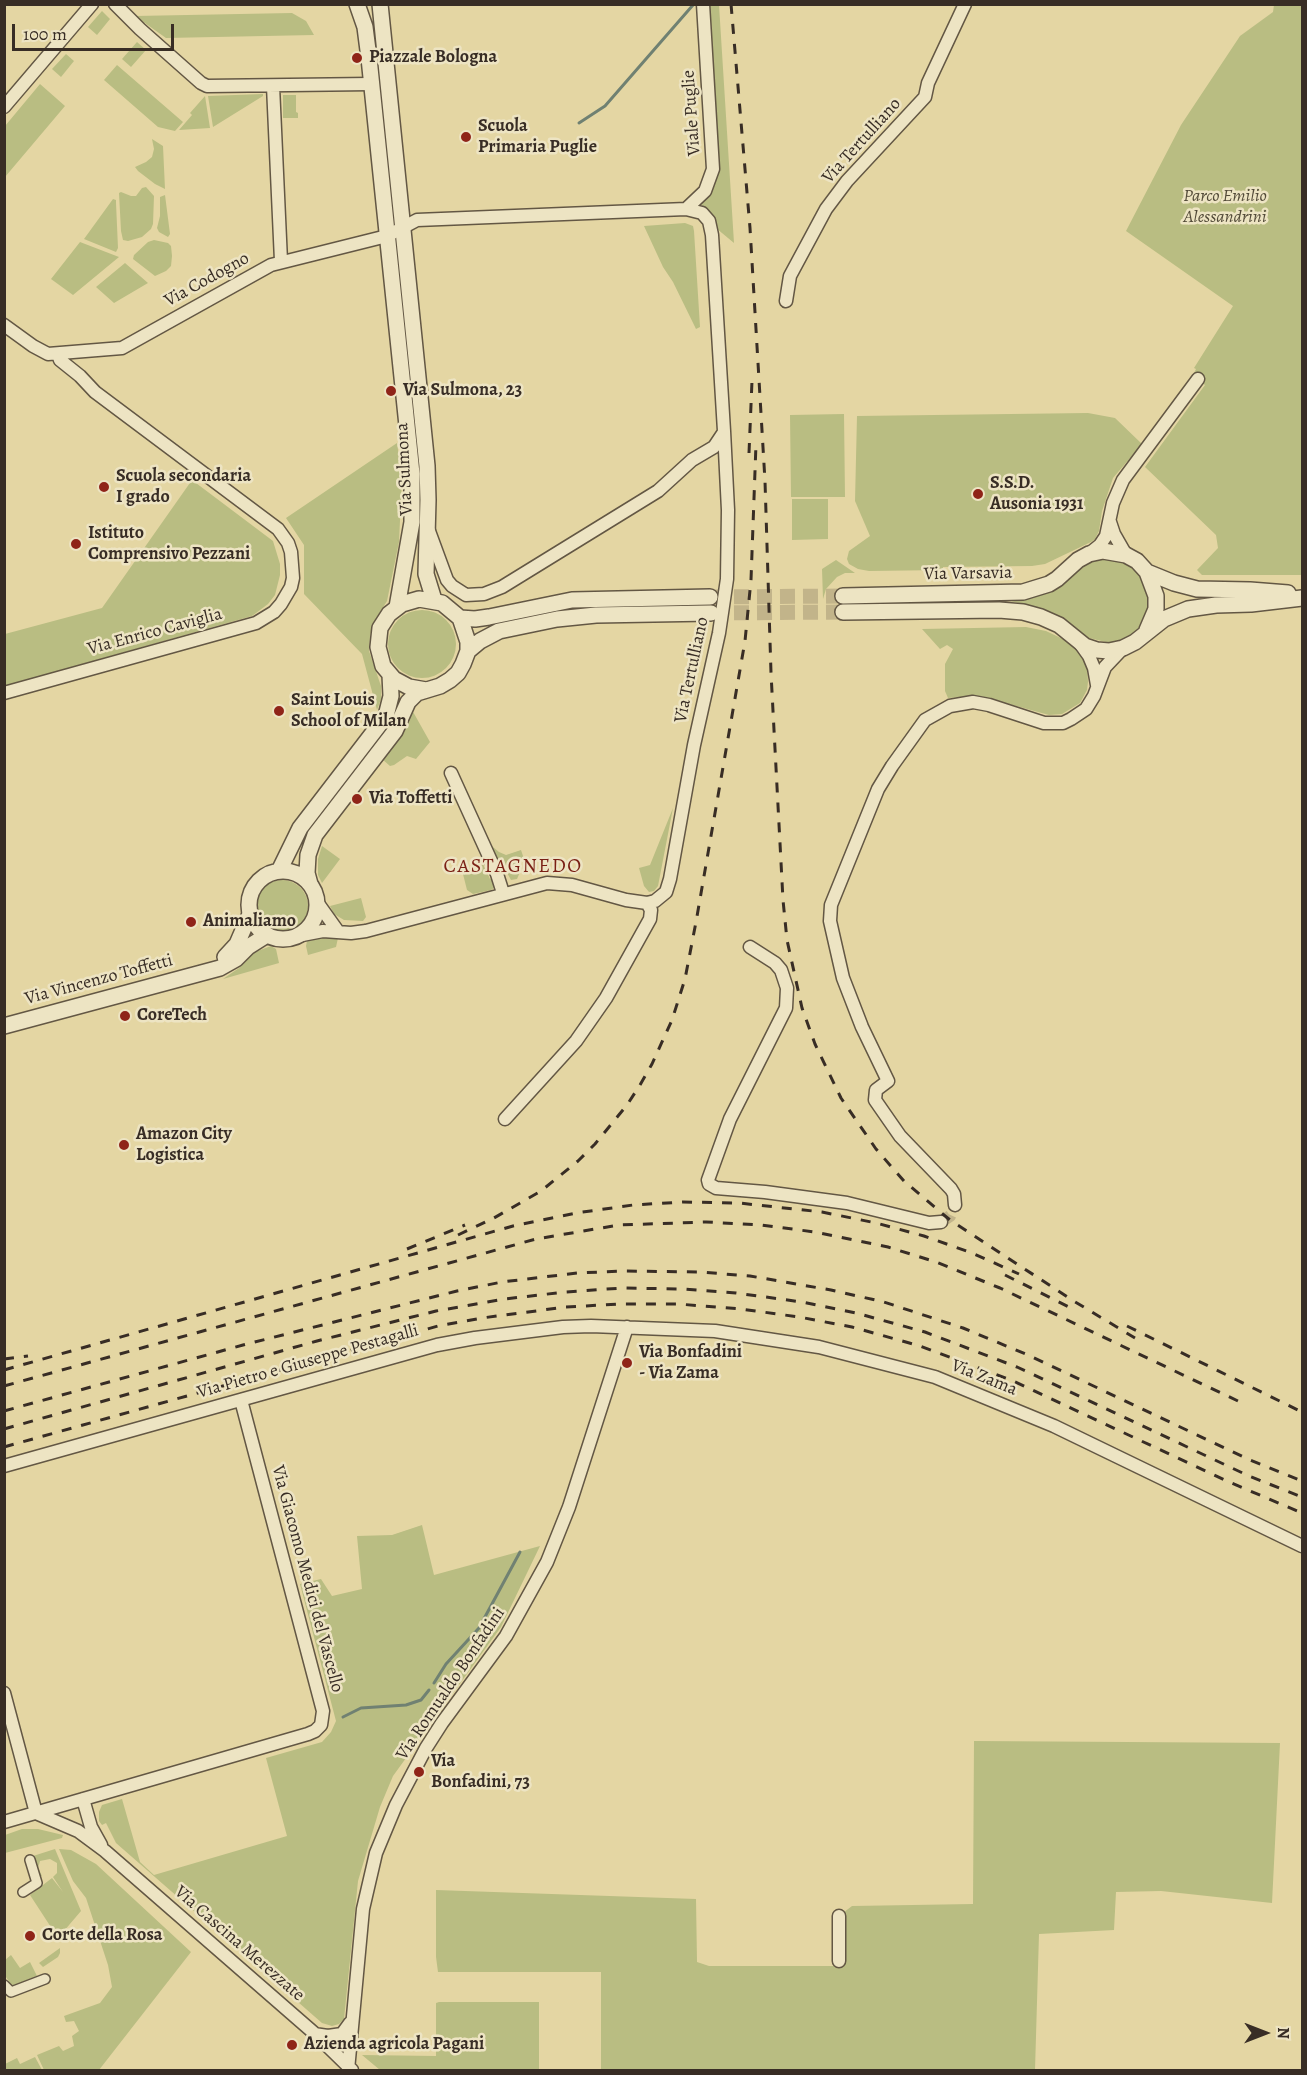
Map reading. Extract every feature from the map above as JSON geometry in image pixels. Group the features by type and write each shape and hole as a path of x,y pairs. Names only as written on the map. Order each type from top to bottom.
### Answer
{"street":[{"path":"4,107 92,4"},
{"path":"115,4 140,29 207,86 371,84"},
{"name":"Via Sulmona","path":"279,871 300,828 386,716 391,696 390,675 380,658 378,639 384,621 397,607 409,548 413,498 365,27 357,4"},
{"name":"Via Sulmona","path":"380,4 427,466 426,574 434,600"},
{"name":"Viale Puglie","path":"686,209 705,191 712,173 703,4"},
{"name":"Via Tertulliano","path":"786,301 790,276 826,209 847,181 923,100 928,83 965,4"},
{"path":"273,86 281,261"},
{"path":"387,236 417,220 686,209"},
{"name":"Via Tertulliano","path":"647,903 661,897 669,886 694,745 722,615 728,552 724,431 712,232 709,221 702,213 686,209"},
{"name":"Via Codogno","path":"53,354 122,348 281,261 387,236"},
{"path":"4,325 33,346 53,354"},
{"name":"Via Enrico Caviglia","path":"4,693 256,623 274,612 281,604 291,587 293,578 291,552 288,543 278,529 94,392 80,376 53,354"},
{"path":"1089,554 1100,545 1106,536 1113,503 1123,480 1198,379"},
{"path":"427,527 447,580 452,586 466,595 484,594 502,587 658,491 692,460 714,447 724,431"},
{"path":"1110,522 1126,555"},
{"path":"1089,554 1102,551 1126,555 1137,561 1147,572 1156,596 1156,609 1145,633"},
{"name":"Via Varsavia","path":"843,596 1023,592 1057,579 1078,560 1089,554"},
{"path":"1147,572 1197,589 1250,590 1302,596"},
{"path":"955,1205 951,1189 915,1154 875,1100 876,1090 888,1081 851,1004 829,917 833,900 878,789 917,729 925,720 943,709 965,702 981,703 1038,722 1057,724 1071,719 1086,709 1094,696 1105,667 1123,648 1135,642 1164,620 1188,609 1251,604 1302,596"},
{"path":"460,618 489,617 553,603 582,600 711,597"},
{"path":"397,607 413,600 434,600 450,608 460,618 466,633 468,651"},
{"name":"Via Varsavia","path":"843,612 1014,611 1049,620 1059,625 1084,646 1109,651 1123,648"},
{"path":"337,930 317,902 310,884 307,873 308,855 315,835 395,731 408,702 417,693 440,686 458,673 468,651 480,641 499,631 557,619 596,615 711,614"},
{"path":"1076,638 1089,656 1097,685"},
{"path":"390,675 406,686 426,690"},
{"path":"451,773 497,874 503,893"},
{"path":"279,871 295,873 310,884"},
{"name":"Via Vincenzo Toffetti","path":"205,971 231,952 242,934 250,914 249,899 255,886 266,876 279,871"},
{"path":"250,914 257,927 267,935 281,939 324,931 337,930 351,933 366,931 536,884 557,882 626,900 647,903 651,910 650,919 606,998 576,1041 505,1119"},
{"path":"297,936 308,929 314,920 317,902"},
{"name":"Via Vincenzo Toffetti","path":"4,1026 228,965 267,935"},
{"path":"750,947 775,963 781,970 787,988 786,1008 730,1119 708,1184 721,1189 765,1192 847,1203 929,1223 941,1222"},
{"name":"Via Pietro e Giuseppe Pestagalli","path":"4,1466 447,1343 563,1327 627,1327"},
{"name":"Via Zama","path":"627,1327 715,1331 763,1337 819,1347 935,1377 1054,1426 1302,1546"},
{"name":"Via Romualdo Bonfadini","path":"349,2069 363,1909 379,1845 404,1788 426,1748 506,1636 547,1562 569,1507 627,1327"},
{"name":"Via Giacomo Medici del Vascello","path":"4,1822 311,1733 321,1725 323,1711 241,1400"},
{"path":"4,1693 36,1813 78,1831 105,1851"},
{"path":"83,1799 91,1827 105,1851"},
{"name":"Via Cascina Merezzate","path":"105,1851 314,2034 349,2069"},
{"path":"23,1892 37,1883 30,1860"},
{"path":"839,1916 839,1962"},
{"path":"4,1985 11,1992 45,1979"},
{"path":"314,2034 328,2036 342,2034 352,2019"}],"green space":[{"path":"707,5 719,5 734,243 716,228 712,215 699,202 709,192"},
{"name":"Parco Emilio Alessandrini","path":"1274,5 1302,5 1302,575 1202,575 1197,570 1218,548 1216,535 1145,467 1205,385 1193,375 1196,369 1194,368 1233,306 1126,231 1181,125 1240,36 1273,12"},
{"path":"102,11 110,19 97,35 88,27"},
{"path":"292,13 306,21 314,35 166,38 135,16"},
{"path":"137,42 146,50 131,67 122,59"},
{"path":"66,54 74,61 61,77 52,69"},
{"path":"117,65 183,122 175,131 158,127 104,80"},
{"path":"40,84 65,106 5,177 5,126"},
{"path":"263,94 263,96 213,127 208,96"},
{"path":"283,95 296,95 298,118 283,118"},
{"path":"205,96 210,128 179,130 192,115 190,113"},
{"path":"152,139 163,146 165,189 155,184 135,167 152,157 154,149"},
{"path":"146,187 154,196 151,229 142,237 123,240 119,193 136,196 142,188"},
{"path":"165,195 170,234 168,237 159,232 157,228 160,216 160,197"},
{"path":"113,199 116,200 118,248 116,252 84,239"},
{"path":"685,223 693,226 694,231 700,327 696,329 644,226"},
{"path":"154,240 168,243 171,246 172,256 171,266 155,276 133,259 134,255 148,242"},
{"path":"80,242 119,257 73,295 51,279"},
{"path":"125,263 148,283 114,303 96,287"},
{"name":"S.S.D. Ausonia 1931","path":"1088,413 1115,418 1142,444 1113,478 1102,511 1099,531 1091,542 1045,564 1032,566 869,571 849,564 847,559 849,551 870,536 855,501 857,416"},
{"path":"844,414 845,497 791,497 790,415"},
{"path":"397,443 402,478 399,542 387,601 372,625 370,637 369,651 381,686 381,699 377,710 362,654 304,594 304,545 286,518"},
{"path":"192,480 273,541 280,564 280,575 275,595 268,604 252,616 5,686 5,634 102,608"},
{"path":"792,499 828,499 828,539 792,540"},
{"path":"1105,558 1117,559 1134,567 1147,583 1150,608 1141,628 1122,641 1110,643 1089,638 1054,614 1011,601 1054,588 1084,566"},
{"path":"836,560 855,573 845,573 837,577 826,589 823,599 822,569"},
{"path":"429,610 441,616 450,625 456,637 454,657 446,668 429,678 415,678 398,668 390,657 388,637 398,620 409,612"},
{"path":"1026,627 1046,631 1065,640 1083,656 1087,664 1088,682 1087,690 1080,703 1062,714 1049,715 980,696 948,698 945,691 945,664 953,649 947,645 940,649 922,629"},
{"path":"412,710 430,742 416,759 407,756 390,766 382,759"},
{"path":"673,808 658,886 654,891 649,892 644,886 639,868 650,865"},
{"path":"488,843 506,855 521,850 524,859 520,860 520,872 517,879 511,880 504,867 500,869"},
{"path":"322,846 340,859 322,883 318,875 318,859"},
{"path":"483,864 490,879 494,878 494,888 473,894 467,890 462,870"},
{"path":"282,880 296,884 304,892 308,906 304,920 296,928 282,932 268,928 260,920 256,906 260,892 268,884"},
{"path":"361,898 366,917 363,921 344,920 334,914 330,906"},
{"path":"319,937 338,938 336,947 308,955 307,941"},
{"path":"271,946 276,949 279,963 223,979 239,968 255,952"},
{"path":"422,1525 434,1575 540,1546 501,1627 393,1776 380,1807 358,1881 344,2019 332,2026 322,2023 116,1843 106,1823 102,1825 99,1821 99,1812 102,1805 122,1799 140,1862 154,1875 287,1836 266,1758 322,1742 331,1732 336,1721 300,1584 321,1579 332,1596 362,1589 357,1536 392,1535"},
{"path":"974,1741 1280,1743 1272,1903 1161,1891 1116,1892 1114,1930 1039,1934 1035,2070 601,2070 601,1972 438,1972 436,1890 696,1899 697,1962 709,1966 833,1966 839,1961 839,1916 852,1906 973,1904"},
{"path":"22,1829 38,1829 63,1835 62,1838 5,1853 5,1835"},
{"path":"55,1849 81,1911 58,1938 30,1895 52,1878 63,1892 53,1877 57,1873 57,1863 50,1859 40,1861 38,1868 42,1876 39,1877 33,1856"},
{"path":"59,1849 71,1850 96,1864 191,1952 99,2070 44,2070 37,2055 59,2046 63,2051 74,2046 72,2036 79,2031 74,2021 66,2022 64,2016 100,2003 112,1987 108,1965 86,1898 73,1881"},
{"path":"60,1948 58,1957 43,1967 39,1963"},
{"path":"11,1955 20,1968 30,1962 37,1976 12,1986 4,1974 5,1960"},
{"path":"539,2002 539,2070 380,2070 362,2055 436,2056 436,2003"},
{"path":"35,2057 42,2070 5,2070 5,2064 17,2058 20,2064"}],"waterway":[{"path":"579,123 605,106 693,5"},
{"path":"434,1683 446,1664 479,1628 520,1552"},
{"path":"343,1717 361,1708 406,1705 421,1700 429,1690"}],"tunnel":[{"path":"711,597 843,596"},
{"path":"711,613 843,612"},
{"path":"941,1222 950,1216 955,1205"}],"railway":[{"path":"731,4 750,228 765,481 771,673 783,900 787,940 802,1008 815,1044 841,1098 876,1149 904,1181 950,1220 1072,1300 1135,1338"},
{"path":"749,453 752,381"},
{"path":"458,1235 494,1218 541,1191 595,1144 640,1085 672,1020 685,979 696,922 745,641 751,580 756,444"},
{"path":"4,1370 513,1226 576,1213 633,1205 683,1202 739,1203 822,1212 924,1236 972,1253 1019,1274"},
{"path":"4,1386 536,1239 619,1225 706,1222 761,1225 815,1232 888,1247 936,1262 1000,1288 1240,1402"},
{"path":"407,1249 465,1225"},
{"path":"4,1411 243,1345 457,1291 502,1282 577,1273 700,1272 750,1276 831,1290 884,1302 963,1328 1028,1355 1250,1460 1302,1481"},
{"path":"1005,1275 1073,1309"},
{"path":"4,1429 317,1341 436,1311 505,1299 565,1292 622,1288 682,1289 736,1293 802,1302 856,1313 925,1332 1017,1367 1249,1476 1302,1497"},
{"path":"4,1447 438,1326 566,1307 678,1304 799,1317 852,1327 920,1346 1011,1380 1229,1482 1302,1513"},
{"path":"1127,1326 1302,1412"},
{"path":"4,1359 28,1356"}],"place":[{"name":"Piazzale Bologna","path":"357,58"},
{"name":"Scuola Primaria Puglie","path":"466,137"},
{"name":"Via Sulmona, 23","path":"391,391"},
{"name":"Scuola secondaria I grado","path":"104,487"},
{"name":"S.S.D. Ausonia 1931","path":"978,494"},
{"name":"Istituto Comprensivo Pezzani","path":"76,544"},
{"name":"Saint Louis School of Milan","path":"279,711"},
{"name":"Via Toffetti","path":"357,799"},
{"name":"Animaliamo","path":"191,922"},
{"name":"CoreTech","path":"125,1016"},
{"name":"Amazon City Logistica","path":"124,1145"},
{"name":"Via Bonfadini - Via Zama","path":"627,1363"},
{"name":"Via Bonfadini, 73","path":"419,1772"},
{"name":"Corte della Rosa","path":"30,1936"},
{"name":"Azienda agricola Pagani","path":"292,2045"}],"district":[{"name":"CASTAGNEDO","path":"513,867"}]}
